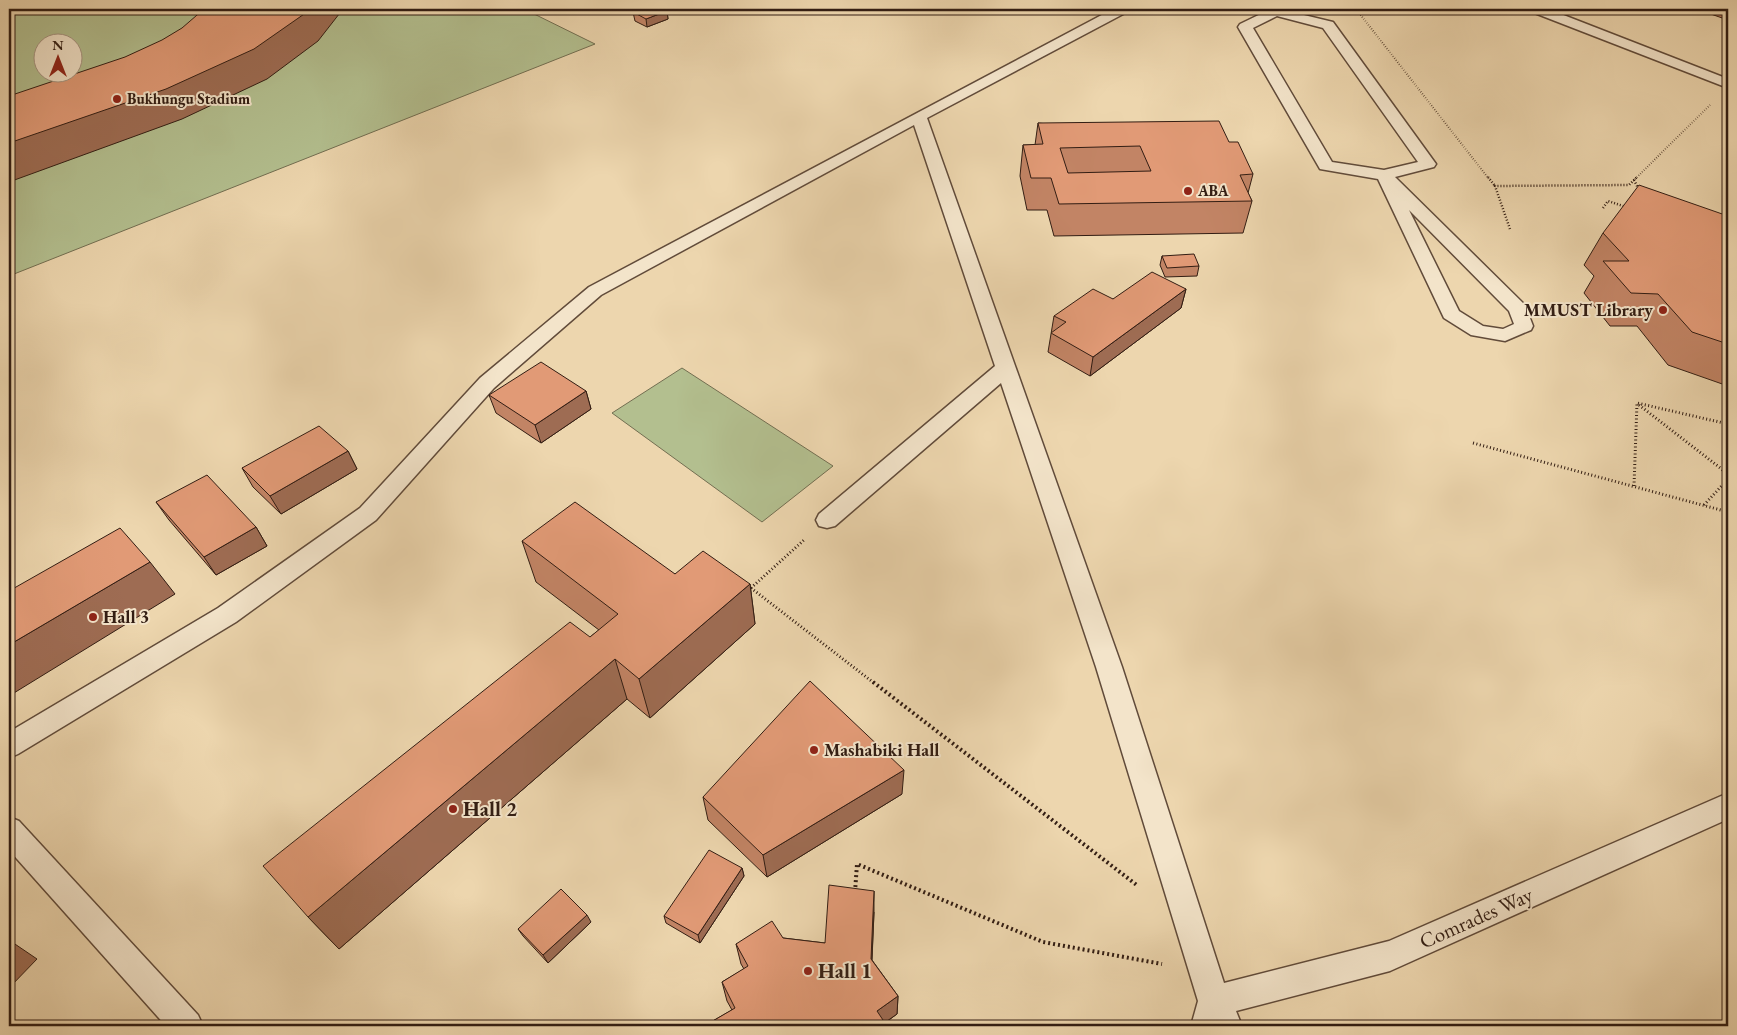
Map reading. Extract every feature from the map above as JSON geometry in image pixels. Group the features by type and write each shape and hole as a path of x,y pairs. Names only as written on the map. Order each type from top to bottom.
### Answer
{"lane":[{"path":"9,746 227,615 368,514 487,383 595,291 1122,9"},
{"path":"1537,9 1728,84"},
{"path":"1275,10 1328,25 1428,164 1384,175 1326,166 1245,27 1275,10"},
{"path":"919,116 1109,667 1213,1006"},
{"path":"1384,175 1518,309 1524,326 1505,335 1478,330 1451,314 1384,175"},
{"path":"827,520 1006,368"},
{"name":"Comrades Way","path":"1213,1006 1390,956 1728,806"},
{"path":"9,830 187,1026"}],"path":[{"path":"1356,9 1495,186 1510,230"},
{"path":"1495,186 1629,184 1715,100"},
{"path":"1634,180 1642,197"},
{"path":"1604,208 1608,201 1634,209"},
{"path":"1637,403 1728,424"},
{"path":"1637,403 1728,474"},
{"path":"1634,486 1637,403"},
{"path":"1473,443 1728,512"},
{"path":"1704,505 1728,479"},
{"path":"744,594 827,520"},
{"path":"751,588 1143,890"},
{"path":"854,900 857,864 1043,942 1213,1006"}],"green space":[{"path":"9,9 524,9 595,44 9,276"},
{"path":"682,368 833,466 762,522 612,413"}],"building":[{"path":"204,9 310,9 254,49 166,89 9,143 9,96 51,82 82,82 82,71 125,57 162,40 182,28"},
{"path":"643,9 663,9 667,11 646,19 633,12"},
{"path":"1219,121 1229,142 1238,142 1253,174 1240,175 1252,201 1059,204 1051,178 1031,178 1023,145 1043,144 1038,123","holes":["1140,146 1151,171 1068,173 1060,148"]},
{"path":"1639,185 1728,216 1728,344 1692,332 1658,294 1631,293 1603,261 1629,261 1603,233"},
{"path":"1194,254 1199,266 1167,268 1162,256"},
{"path":"1152,272 1186,289 1093,357 1051,333 1066,322 1054,316 1093,289 1113,299"},
{"path":"541,362 586,391 535,425 489,395"},
{"path":"319,426 348,451 270,496 242,468"},
{"path":"207,475 256,527 204,557 156,502"},
{"path":"575,502 675,574 703,551 750,584 639,679 615,659 308,917 263,866 570,622 590,637 618,614 522,541"},
{"path":"120,528 150,562 9,645 9,591"},
{"name":"Mashabiki Hall","path":"810,681 904,770 763,855 703,797"},
{"path":"709,850 742,868 698,935 664,916"},
{"name":"Hall 1","path":"829,885 874,891 871,959 898,996 877,1011 887,1026 713,1026 711,1022 735,1008 722,982 748,966 736,944 772,921 783,938 825,943"},
{"path":"561,889 587,915 543,955 518,929"}],"place":[{"name":"Bukhungu Stadium","path":"117,99"},
{"name":"ABA","path":"1188,191"},
{"name":"MMUST Library","path":"1663,310"},
{"name":"Hall 3","path":"93,617"},
{"name":"Mashabiki Hall","path":"814,750"},
{"name":"Hall 2","path":"453,809"},
{"name":"Hall 1","path":"808,971"}]}
